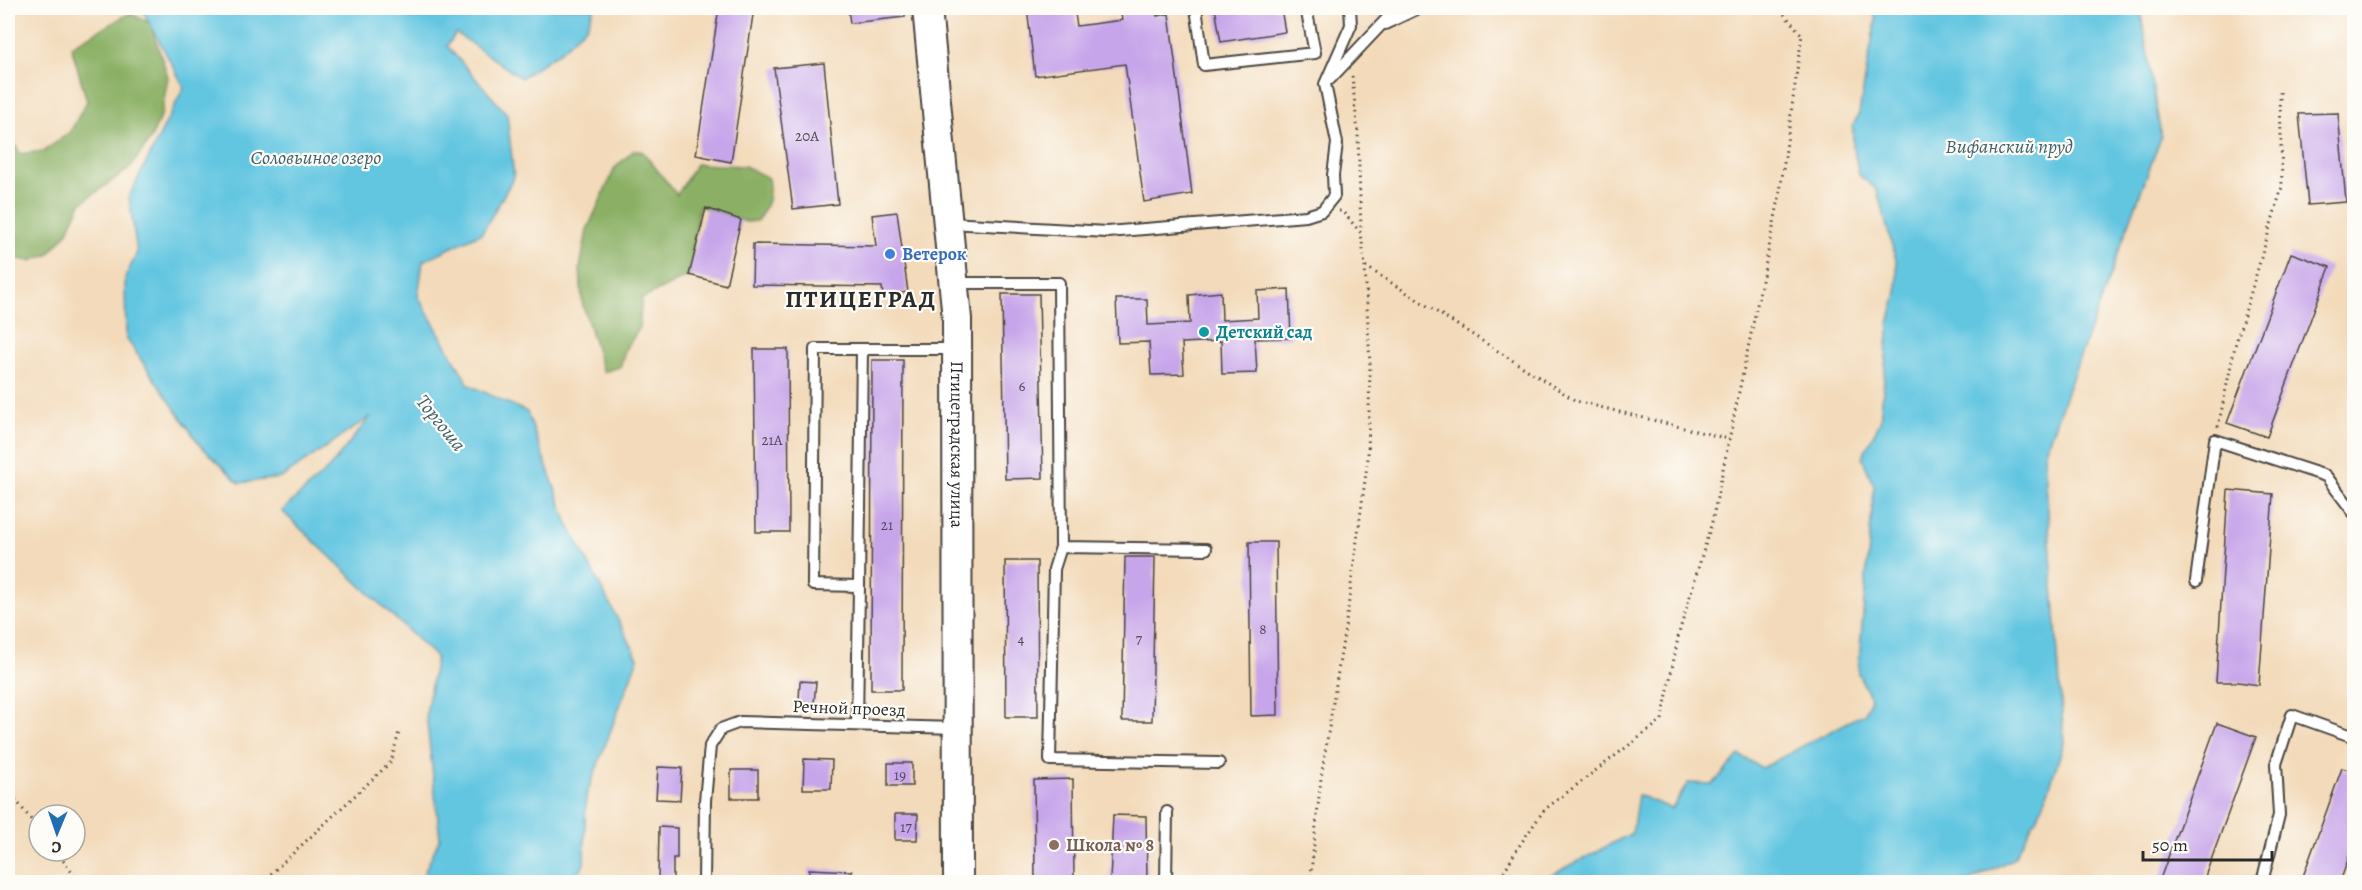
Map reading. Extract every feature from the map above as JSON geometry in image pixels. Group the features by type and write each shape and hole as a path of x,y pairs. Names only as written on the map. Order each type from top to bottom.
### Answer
{"street":[{"name":"Птицеградская улица","path":"927,8 949,223 957,350 958,882"}],"lane":[{"path":"1196,8 1204,64 1315,53 1306,8"},
{"path":"949,223 1107,232 1306,216 1322,211 1334,196 1333,175 1337,143 1325,84 1351,25 1350,8"},
{"path":"1325,84 1397,8"},
{"path":"1379,27 1419,8"},
{"path":"954,283 1059,283 1061,547 1054,569 1050,760 1219,763"},
{"path":"859,586 813,585 814,349 957,350"},
{"path":"857,725 862,349"},
{"path":"2196,581 2215,440 2326,476 2355,513"},
{"path":"1061,547 1206,549"},
{"path":"2262,882 2279,815 2276,764 2292,716 2355,737"},
{"name":"Речной проезд","path":"705,882 705,801 710,746 721,729 740,722 957,728"},
{"path":"1166,882 1167,812"}],"path":[{"path":"1498,882 1544,810 1662,720 1679,633 1712,522 1779,199 1802,35 1779,8"},
{"path":"1310,882 1321,778 1347,615 1368,458 1370,365 1361,233 1358,134 1352,71 1353,54"},
{"path":"2215,440 2235,346 2282,187 2280,91"},
{"path":"1322,211 1342,211 1361,233"},
{"path":"1365,266 1576,401 1728,440"},
{"path":"262,882 391,762 399,732"},
{"path":"8,790 27,815"},
{"path":"65,863 79,882"}],"green space":[{"path":"130,13 150,23 168,77 161,116 150,140 129,169 81,203 67,233 48,255 30,261 8,257 8,131 20,154 44,151 70,132 87,101 71,46"},
{"path":"634,150 643,152 677,195 696,164 745,166 768,178 769,196 757,221 746,222 699,206 689,275 642,299 639,329 626,348 620,367 603,372 582,302 580,268 587,230 615,168"}],"water":[{"name":"Соловьиное озеро","path":"145,8 594,8 587,26 562,50 521,78 456,33 447,46 507,114 514,177 482,233 423,261 418,296 469,385 527,412 568,524 638,658 586,796 584,864 574,882 420,882 440,838 426,714 436,657 282,511 329,468 371,416 281,478 239,483 200,445 126,338 125,278 137,253 129,197 184,87 143,11"},
{"name":"Вифанский пруд","path":"1872,8 2140,8 2161,137 2044,454 2064,743 2044,804 2014,858 1968,882 1539,882 1632,833 1638,795 1672,809 1688,783 1713,784 1739,755 1762,768 1865,713 1871,699 1858,673 1874,486 1862,457 1880,422 1889,324 1897,293 1897,264 1877,190 1859,175 1853,145 1853,126 1859,113 1876,18"}],"building":[{"path":"719,8 754,8 731,162 696,155"},
{"path":"848,8 905,8 905,17 850,23"},
{"path":"1027,8 1074,8 1077,26 1122,20 1120,8 1156,8 1157,16 1169,14 1192,194 1144,202 1125,64 1035,76"},
{"path":"1215,8 1281,8 1285,32 1221,42"},
{"path":"824,63 838,204 793,209 774,68"},
{"path":"2338,113 2346,202 2308,205 2299,114"},
{"path":"706,208 741,220 726,285 689,275"},
{"path":"897,212 908,292 883,296 882,287 752,285 753,244 876,246 872,215"},
{"path":"2291,253 2330,267 2267,437 2227,423"},
{"name":"Детский сад","path":"1289,289 1291,338 1255,339 1257,373 1222,374 1221,341 1182,343 1184,374 1151,375 1149,342 1118,343 1116,299 1147,299 1148,325 1190,323 1189,295 1221,292 1222,320 1258,318 1257,291"},
{"path":"1002,294 1039,294 1043,478 1005,479"},
{"path":"754,349 788,349 789,532 756,532"},
{"path":"872,360 903,360 902,690 871,690"},
{"path":"2228,490 2273,494 2259,685 2216,682"},
{"path":"1249,542 1276,542 1278,715 1251,716"},
{"path":"1125,557 1155,557 1152,721 1122,721"},
{"path":"1005,561 1037,561 1038,717 1006,717"},
{"path":"800,681 816,682 814,703 799,701"},
{"path":"2217,723 2256,737 2203,882 2159,882"},
{"path":"804,759 832,760 831,789 803,789"},
{"path":"888,763 912,763 912,786 888,786"},
{"path":"658,767 682,768 680,800 656,799"},
{"path":"2342,768 2355,772 2355,840 2340,882 2301,882"},
{"path":"731,770 758,770 758,798 731,798"},
{"name":"Школа № 8","path":"1073,779 1074,882 1035,882 1034,780"},
{"path":"895,814 918,814 917,840 895,840"},
{"path":"1113,815 1146,816 1147,882 1110,882"},
{"path":"659,827 677,828 677,858 673,858 673,882 658,882"},
{"path":"809,869 852,871 852,882 809,882"}],"place":[{"name":"Ветерок","path":"890,254"},
{"name":"Детский сад","path":"1204,332"},
{"name":"Школа № 8","path":"1054,845"}],"district":[{"name":"ПТИЦЕГРАД","path":"861,299"}],"water label":[{"name":"Торгоша","path":"441,423"}]}
